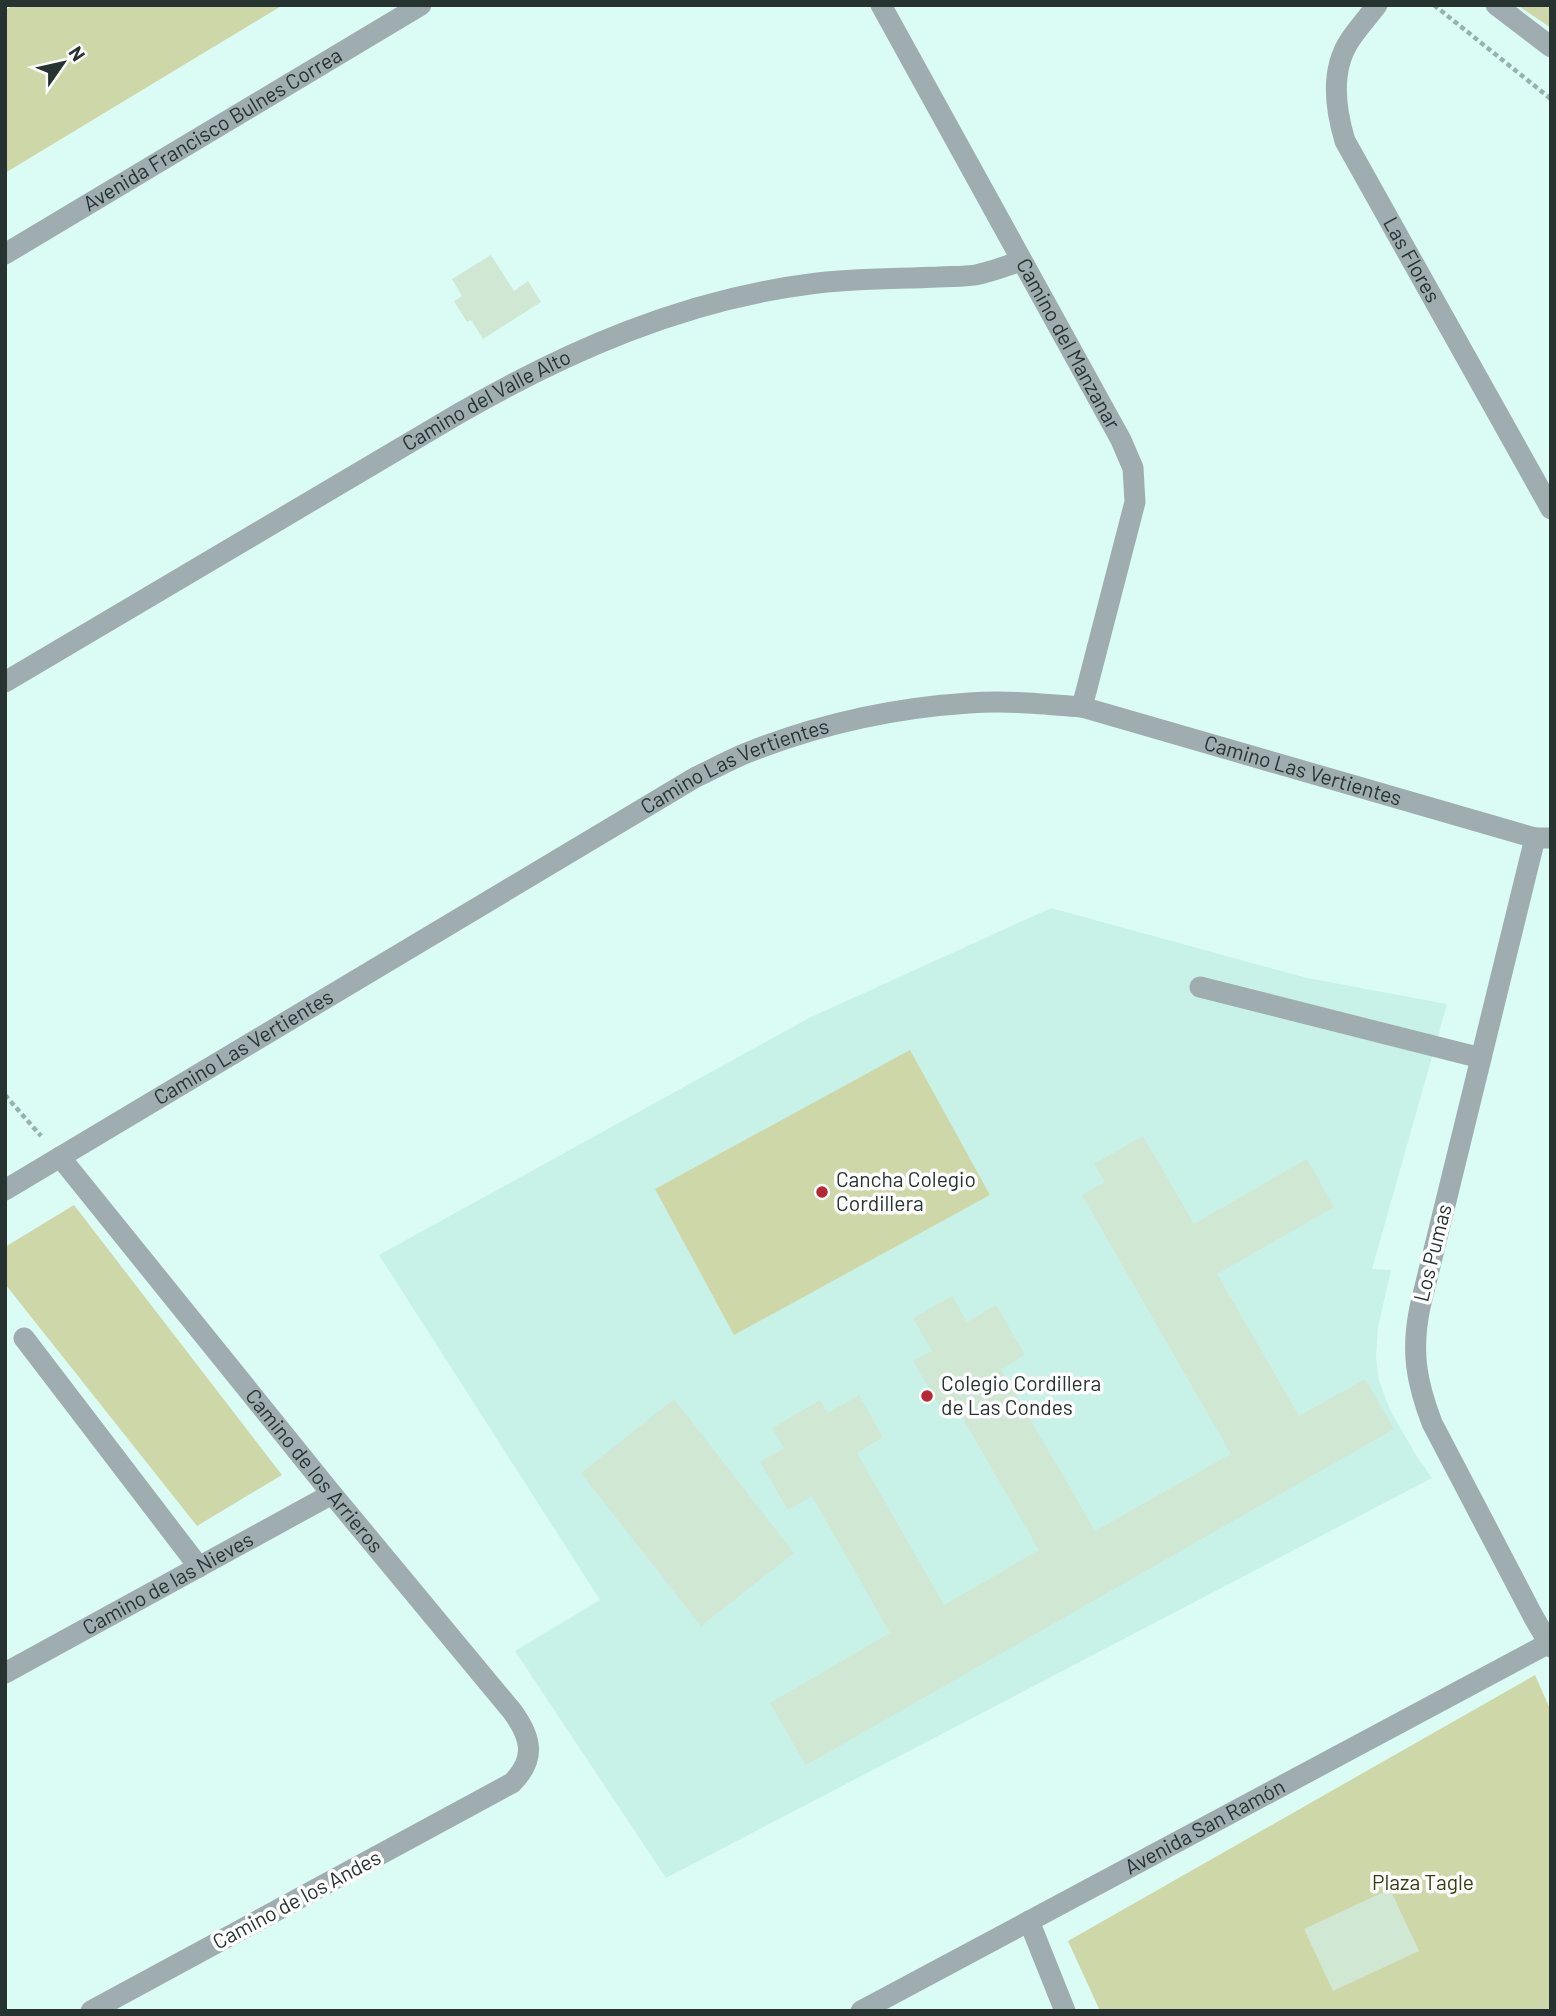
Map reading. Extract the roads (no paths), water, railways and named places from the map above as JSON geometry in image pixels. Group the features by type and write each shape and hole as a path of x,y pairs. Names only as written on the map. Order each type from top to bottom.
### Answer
{"street":[{"name":"Avenida Francisco Bulnes Correa","path":"5,254 421,5"},
{"name":"Camino del Manzanar","path":"881,5 1128,454 1134,477 1135,502 1082,707"},
{"name":"Las Flores","path":"1377,5 1349,41 1337,76 1338,120 1345,141 1551,509"},
{"path":"1496,5 1551,47"},
{"name":"Camino del Valle Alto","path":"5,682 514,382 633,329 751,295 811,284 975,275 1021,261"},
{"name":"Camino Las Vertientes","path":"5,1190 696,777 748,752 804,732 861,717 916,708 985,702 1026,702 1082,707 1543,838"},
{"name":"Los Pumas","path":"1543,838 1481,1058 1419,1307 1414,1348 1415,1368 1432,1423 1550,1644"},
{"path":"1200,987 1481,1058"},
{"name":"Camino de los Arrieros","path":"60,1157 523,1726 528,1739 529,1754 526,1765 521,1775 502,1789"},
{"path":"24,1338 199,1567"},
{"name":"Camino de las Nieves","path":"5,1673 332,1494"},
{"name":"Avenida San Ramón","path":"861,2011 1550,1644"},
{"name":"Camino de los Andes","path":"91,2011 502,1789"},
{"path":"1029,1922 1065,2011"}],"place":[{"name":"Cancha Colegio Cordillera","path":"822,1192"},
{"name":"Colegio Cordillera de Las Condes","path":"927,1396"}],"park label":[{"name":"Plaza Tagle","path":"1423,1883"}]}
